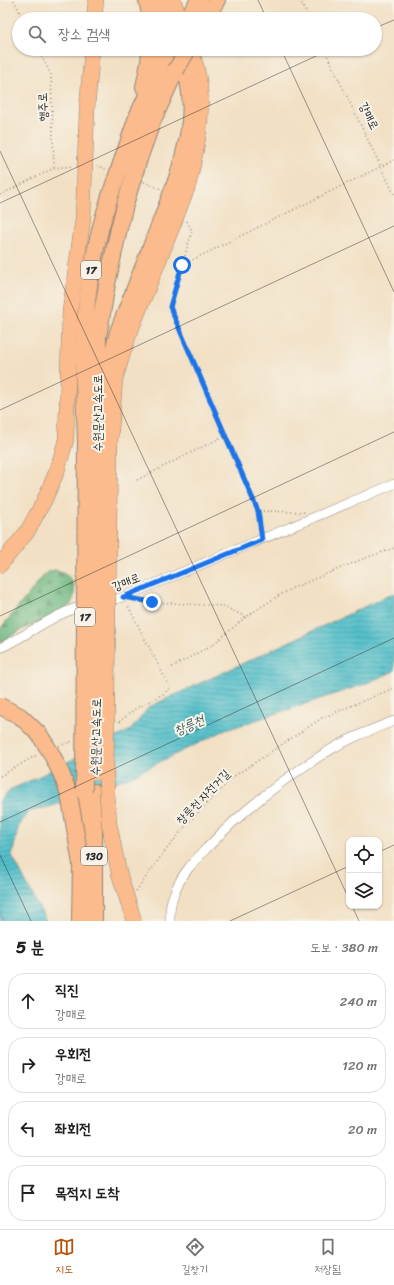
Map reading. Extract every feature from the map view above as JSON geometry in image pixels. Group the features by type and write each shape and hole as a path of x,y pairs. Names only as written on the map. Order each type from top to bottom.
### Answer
{"highway":[{"path":"95,12 96,0"},
{"path":"147,0 150,12"},
{"path":"160,0 164,12"},
{"path":"173,0 177,12"},
{"path":"196,12 217,0"},
{"path":"4,561 27,532 44,501 56,472 66,440 70,311 83,219 87,109 91,56"},
{"path":"137,117 150,56"},
{"name":"수원문산고속도로","path":"89,792 98,442 98,338 119,228 126,201 137,117 165,56"},
{"path":"182,56 186,70 190,101 189,133 185,153 182,184"},
{"name":"수원문산고속도로","path":"98,442 84,347 89,283 96,244 110,196 152,122 176,70 185,56"},
{"path":"134,921 119,873 109,823 106,776 98,442 108,370 118,332 167,223 196,151 201,115 200,92 197,70 192,56"},
{"path":"0,706 20,716 39,734 62,773 69,794 81,864"},
{"name":"130","path":"80,921 81,864 89,792"},
{"name":"130","path":"89,792 94,921"}],"street":[{"name":"강매로","path":"0,648 44,622 81,606 111,601 123,597 394,484"},
{"path":"170,921 170,908 174,893 181,880 192,864 227,827 286,779 326,752 354,737 394,721"}],"path":[{"path":"14,0 20,12"},
{"path":"300,0 306,12"},
{"name":"행주로","path":"42,56 51,75 54,168"},
{"name":"강매로","path":"327,56 394,194"},
{"path":"262,540 258,511 170,307 182,265 394,160"},
{"path":"137,480 226,435"},
{"path":"258,511 304,512"},
{"path":"172,667 212,645 246,617 278,596 293,588 360,560 394,548"},
{"path":"123,597 152,602 223,606 246,617"},
{"name":"창릉천 자전거길","path":"134,895 162,855 188,824 233,777 322,718 394,688"}],"green space":[{"path":"55,570 66,575 73,583 73,601 69,606 60,612 21,630 0,643 0,629 47,572"}],"water":[{"name":"창릉천","path":"394,593 394,671 362,685 223,731 131,776 52,806 28,812 18,828 12,856 46,921 0,921 0,800 12,789 131,730 149,707"}],"route":[{"path":"152,602 123,597 262,540 258,511 170,307 182,265"}]}
